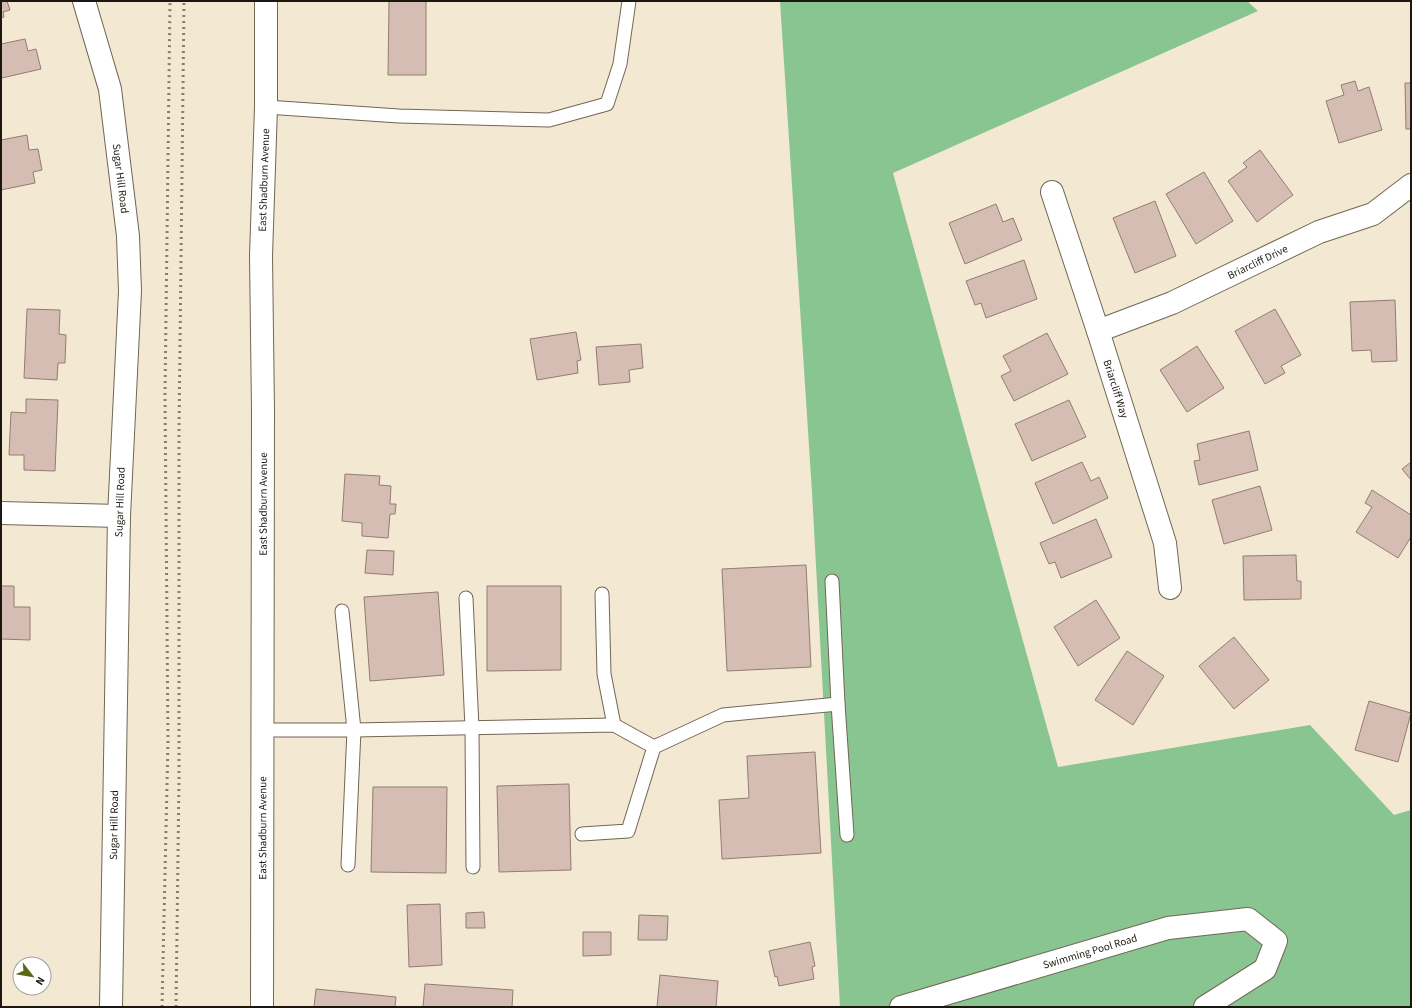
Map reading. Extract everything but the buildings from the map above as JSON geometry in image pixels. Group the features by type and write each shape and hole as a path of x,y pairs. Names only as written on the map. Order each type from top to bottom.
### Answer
{"street":[{"name":"Sugar Hill Road","path":"84,1 110,89 128,236 130,291 119,516 111,1007"},
{"name":"East Shadburn Avenue","path":"262,1007 264,730 261,256 266,107 266,1"},
{"name":"Briarcliff Drive","path":"1098,331 1172,303 1319,232 1373,214 1411,185"},
{"name":"Briarcliff Way","path":"1052,192 1165,543 1170,588"},
{"path":"1,513 119,516"},
{"name":"Swimming Pool Road","path":"901,1007 1168,928 1248,919 1276,941 1265,969 1205,1007"}],"lane":[{"path":"266,107 399,116 549,120 607,104 620,64 629,1"},
{"path":"832,581 838,704 847,835"},
{"path":"602,594 604,674 614,725"},
{"path":"466,598 472,728 473,867"},
{"path":"342,611 354,730 348,865"},
{"path":"582,834 628,831 654,747 723,715 838,704"},
{"path":"264,730 354,730 614,725 654,747"}],"green space":[{"path":"780,1 1247,1 1258,11 893,173 1058,767 1310,725 1394,815 1411,810 1411,1007 840,1007 812,492"}],"railway":[{"path":"162,1007 168,741 165,395 170,1"},
{"path":"176,1007 179,779 179,432 184,1"}]}
